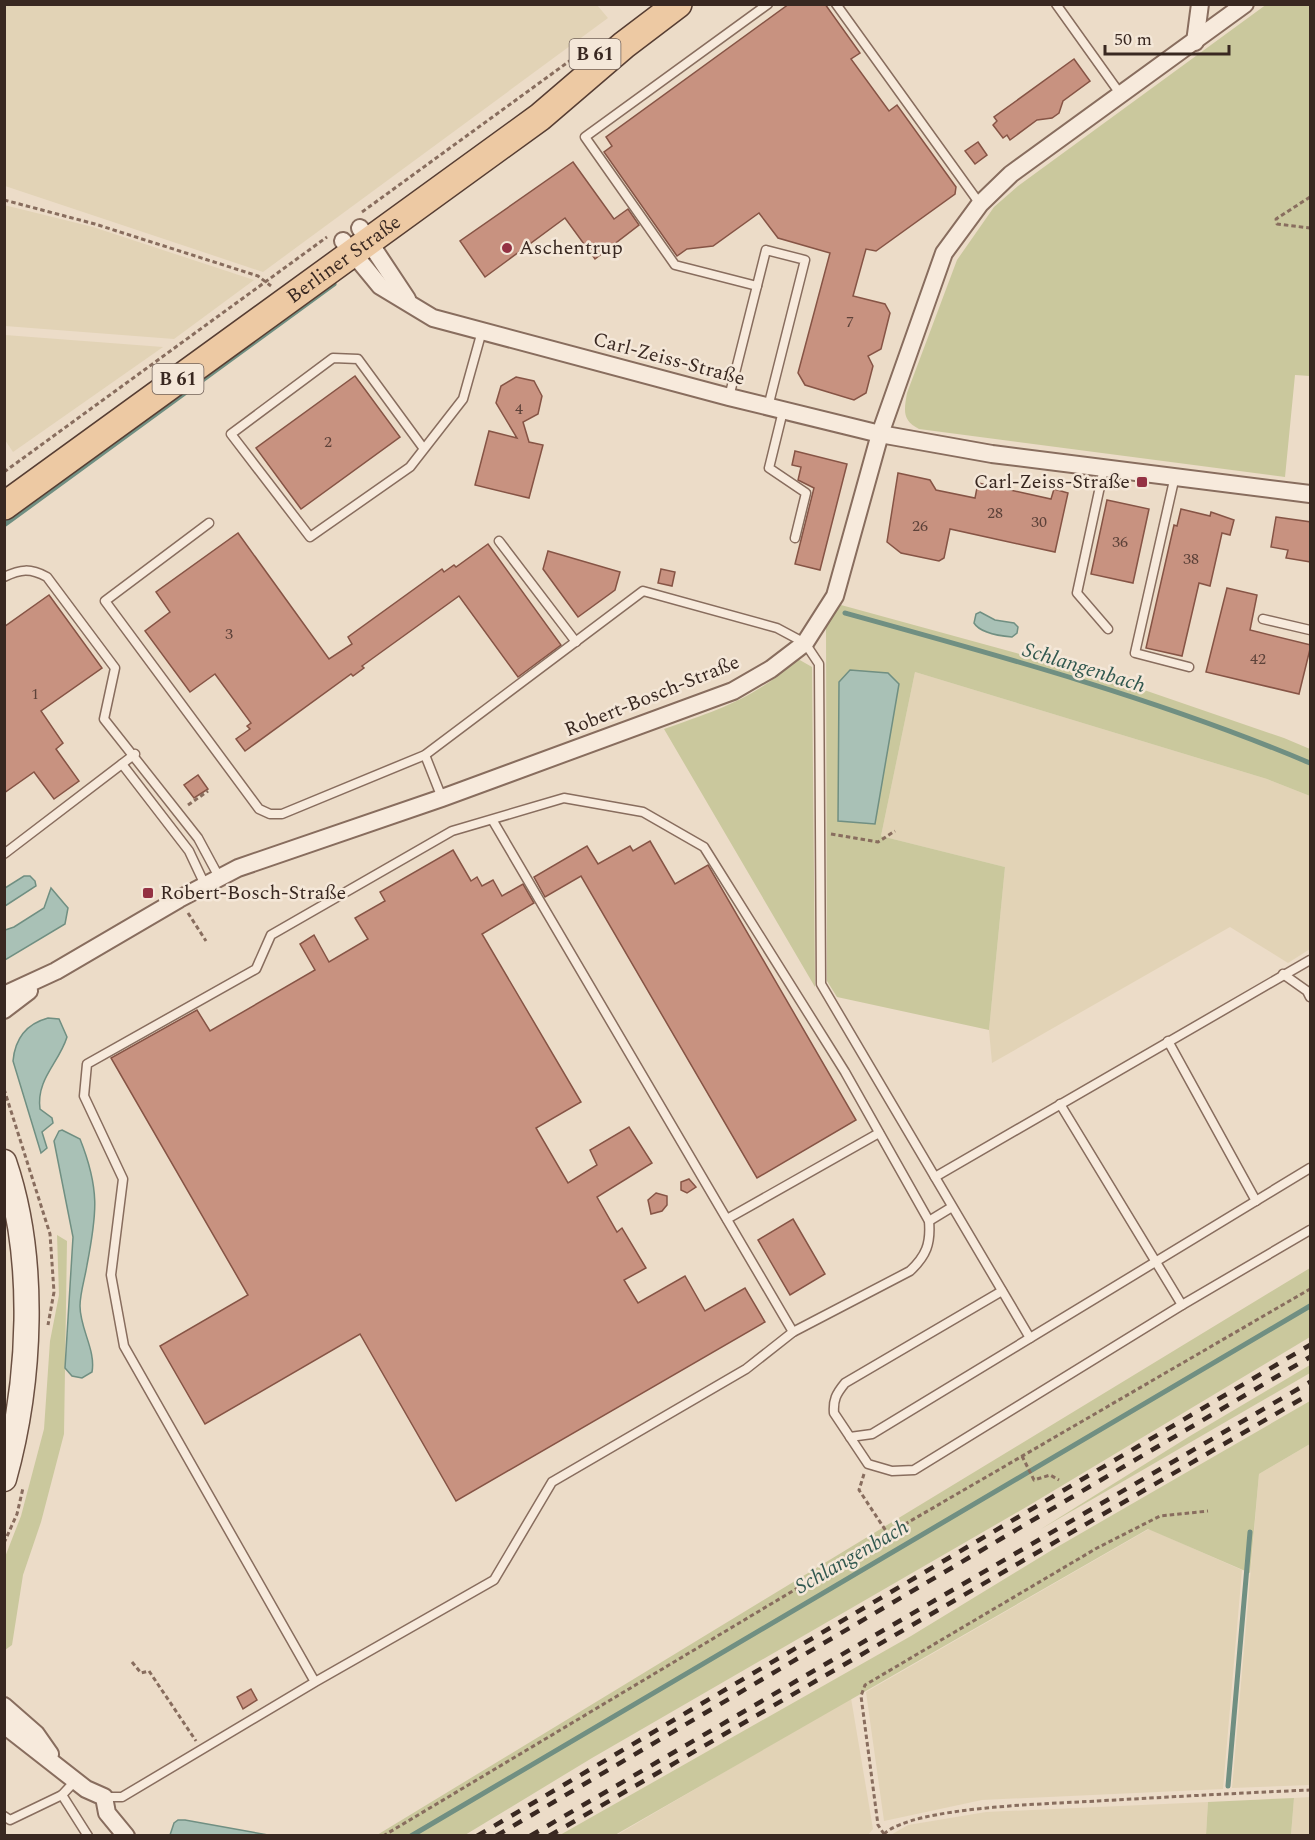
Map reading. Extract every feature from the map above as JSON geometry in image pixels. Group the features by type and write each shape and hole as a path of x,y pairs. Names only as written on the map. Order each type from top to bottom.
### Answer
{"main road":[{"name":"Berliner Straße","path":"4,506 357,240 662,4"},
{"name":"Berliner Straße","path":"4,488 275,290 357,240 540,117 624,45 678,4"},
{"path":"4,1162 20,1228 27,1288 22,1381 12,1450 4,1479"}],"street":[{"path":"1195,42 1200,4"},
{"name":"Robert-Bosch-Straße","path":"4,995 56,971 212,881 733,691 771,669 805,643 835,596 880,434 944,254 980,204 1011,174 1245,4"},
{"name":"Carl-Zeiss-Straße","path":"357,240 390,276 413,307 434,318 729,398 880,434 992,454 1311,494"},
{"name":"Robert-Bosch-Straße","path":"4,1010 56,971"},
{"path":"4,1706 36,1734 60,1766"},
{"path":"4,1725 76,1780 104,1797 107,1813 126,1836"}],"lane":[{"path":"757,286 675,265 585,137 768,4"},
{"path":"836,4 980,204"},
{"path":"1056,4 1121,96"},
{"path":"729,398 766,250 805,260 776,409 769,468 806,493 795,538"},
{"path":"424,450 358,359 333,358 231,435 310,537 410,467 424,450 463,399 482,331"},
{"path":"1104,468 1077,593 1108,629"},
{"path":"1175,477 1136,653 1189,667"},
{"path":"209,523 105,601 259,809 270,814 282,814 425,754 644,591 777,628 805,643 819,663 821,984 1029,1338"},
{"path":"499,541 576,642"},
{"path":"4,577 22,569 36,571 47,577 115,668 104,719 135,754 198,838 212,881"},
{"path":"1263,619 1311,630"},
{"path":"4,854 135,754"},
{"path":"425,754 442,798"},
{"path":"122,764 212,881"},
{"path":"104,1797 122,1797 315,1682 494,1580 552,1482 746,1369 793,1332 910,1271 922,1259 929,1246 929,1221 845,1072 704,847 642,812 564,798 493,821 452,831 271,935 256,969 87,1064 84,1096 123,1179 111,1275 124,1346 315,1682"},
{"path":"493,821 793,1332"},
{"path":"935,1177 1283,974 1311,960"},
{"path":"1283,974 1307,991 1311,997"},
{"path":"1168,1041 1256,1201"},
{"path":"1060,1104 1182,1305"},
{"path":"727,1219 879,1133"},
{"path":"850,1437 872,1434 1311,1168"},
{"path":"929,1221 952,1207"},
{"path":"1002,1291 845,1383 836,1394 833,1404 834,1413 868,1464 892,1471 914,1470 1182,1305 1311,1230"},
{"path":"4,1816 10,1820 62,1795 76,1780"},
{"path":"62,1795 88,1836"}],"path":[{"path":"1311,197 1276,219 1277,224 1311,228"},
{"path":"4,200 95,224 258,276 275,290"},
{"path":"179,812 208,790"},
{"path":"820,832 878,842 895,831"},
{"path":"179,899 206,941"},
{"path":"383,1836 888,1533 1311,1289"},
{"path":"1022,1456 1034,1480 1050,1475 1059,1480"},
{"path":"868,1464 859,1490 888,1533"},
{"path":"1208,1511 1160,1516 1097,1548 865,1686 861,1696 878,1825 883,1835 890,1828 910,1821 984,1808 1311,1790"},
{"path":"132,1662 141,1673 149,1671 177,1710 201,1750"}],"shaded area":[{"path":"1267,4 1310,5 1310,376 1295,375 1285,477 919,429 913,426 906,414 907,393 957,260 994,207 1018,186"},
{"path":"5,5 597,5 608,18 263,272 5,186"},
{"path":"4,205 93,227 254,280 174,339 5,326"},
{"path":"5,335 163,347 13,452 5,440"},
{"path":"841,605 1118,681 1284,738 1310,749 1310,796 1267,779 915,672 881,836 1005,867 989,1030 837,997 827,981 826,626"},
{"path":"980,612 995,620 1014,623 1018,627 1017,633 1012,637 1002,636 981,629 974,623 976,614"},
{"path":"798,659 812,667 815,987 664,729 719,709 751,694"},
{"path":"850,670 888,673 899,684 875,824 838,821 839,682"},
{"path":"915,672 1267,779 1310,796 1310,949 1288,963 1230,927 992,1063 989,1030 1005,867 881,836"},
{"path":"24,876 30,876 36,886 5,906 5,888"},
{"path":"51,888 68,908 65,924 5,960 5,930 14,927 44,908"},
{"path":"48,1018 59,1019 67,1037 41,1089 40,1109 52,1118 53,1123 42,1132 47,1148 41,1153 13,1061 16,1046 23,1034 34,1024"},
{"path":"62,1130 80,1139 94,1187 93,1230 80,1306 93,1364 92,1372 82,1378 72,1376 65,1368 73,1237 54,1141 59,1131"},
{"path":"57,1235 67,1241 64,1434 41,1522 23,1575 12,1645 5,1650 5,1557 21,1516 44,1429 50,1341 59,1295"},
{"path":"1310,1268 1310,1337 1028,1506 592,1758 465,1835 377,1835"},
{"path":"1310,1365 1310,1373 1041,1529 1190,1436"},
{"path":"1310,1401 1310,1444 1259,1474 1250,1573 1148,1529 615,1835 560,1835 911,1636 1052,1550"},
{"path":"1310,1444 1310,1785 1232,1788 1259,1474"},
{"path":"1149,1529 1242,1570 1223,1789 982,1800 884,1821 866,1692"},
{"path":"851,1698 873,1829 868,1835 615,1836"},
{"path":"1310,1797 1310,1835 1291,1835 1294,1798"},
{"path":"1294,1798 1291,1835 1206,1835 1208,1802"},
{"path":"1208,1802 1206,1835 889,1836 908,1825 986,1812"},
{"path":"178,1820 268,1835 170,1835 174,1823"}],"building":[{"path":"789,4 825,4 860,53 851,59 889,111 897,105 956,187 955,194 876,251 866,249 853,296 885,304 890,313 881,349 868,356 873,366 866,393 854,400 805,385 798,373 830,253 778,238 759,213 713,246 687,249 677,256 604,152 612,146 606,137"},
{"path":"1074,59 1090,81 1063,101 1059,113 1052,118 1037,120 1010,140 1007,135 1003,138 993,125 997,121 994,117"},
{"path":"978,142 987,155 975,164 965,151"},
{"path":"573,162 614,219 628,209 639,225 595,259 565,218 485,277 460,241"},
{"path":"355,376 400,437 301,509 256,448"},
{"path":"516,377 534,381 542,396 538,414 523,422 529,442 543,445 529,498 475,485 489,431 517,438 496,403 501,386"},
{"path":"795,451 847,464 820,570 795,564 814,488 798,480 801,467 792,465"},
{"path":"898,473 930,480 936,490 975,498 978,483 1051,499 1054,489 1068,493 1055,552 950,529 944,558 939,561 901,553 887,542"},
{"path":"1107,500 1149,509 1133,583 1091,574"},
{"path":"1181,509 1210,516 1211,512 1234,520 1230,535 1222,533 1210,586 1199,583 1182,656 1146,648 1174,525 1177,526"},
{"path":"1276,517 1311,522 1311,562 1286,558 1288,550 1271,547"},
{"path":"238,533 329,659 352,644 348,637 442,569 444,572 454,565 456,567 488,544 561,645 518,677 459,596 362,666 364,668 353,676 351,674 245,751 236,739 250,729 247,726 251,723 215,674 190,692 145,631 170,612 156,592"},
{"path":"548,551 620,572 615,590 578,617 543,569"},
{"path":"661,569 675,572 672,586 658,583"},
{"path":"1227,588 1257,595 1250,630 1311,645 1299,694 1206,672"},
{"path":"49,595 102,668 41,711 63,743 56,749 79,781 54,799 34,772 4,793 4,627"},
{"path":"198,775 208,789 194,798 184,785"},
{"path":"650,841 675,884 708,865 856,1120 757,1178 581,876 545,897 534,877 587,846 598,864 630,846 633,851"},
{"path":"453,850 471,881 477,877 482,886 493,880 502,896 523,884 534,903 482,934 581,1102 536,1128 568,1183 597,1165 590,1150 629,1127 652,1163 597,1197 617,1232 622,1228 646,1268 624,1280 638,1303 685,1276 705,1311 745,1288 765,1322 456,1501 360,1334 205,1424 160,1346 248,1295 111,1058 197,1010 210,1031 315,970 300,944 314,935 329,962 368,939 355,918 385,901 380,892"},
{"path":"689,1179 696,1187 687,1193 681,1190 681,1182"},
{"path":"656,1193 667,1196 667,1205 662,1211 651,1214 648,1200"},
{"path":"793,1219 825,1274 790,1295 758,1240"},
{"path":"251,1689 257,1700 243,1709 237,1697"}],"waterway":[{"path":"4,525 334,284"},
{"name":"Schlangenbach","path":"845,613 1139,699 1254,740 1310,763"},
{"name":"Schlangenbach","path":"411,1836 1310,1306"},
{"path":"1228,1786 1250,1532"}],"railway":[{"path":"477,1836 1310,1345"},
{"path":"496,1836 1310,1357"},
{"path":"530,1836 1310,1382"},
{"path":"549,1836 1310,1394"}],"place":[{"name":"Aschentrup","path":"507,248"},
{"name":"Carl-Zeiss-Straße","path":"1142,482"},
{"name":"Robert-Bosch-Straße","path":"148,893"}]}
